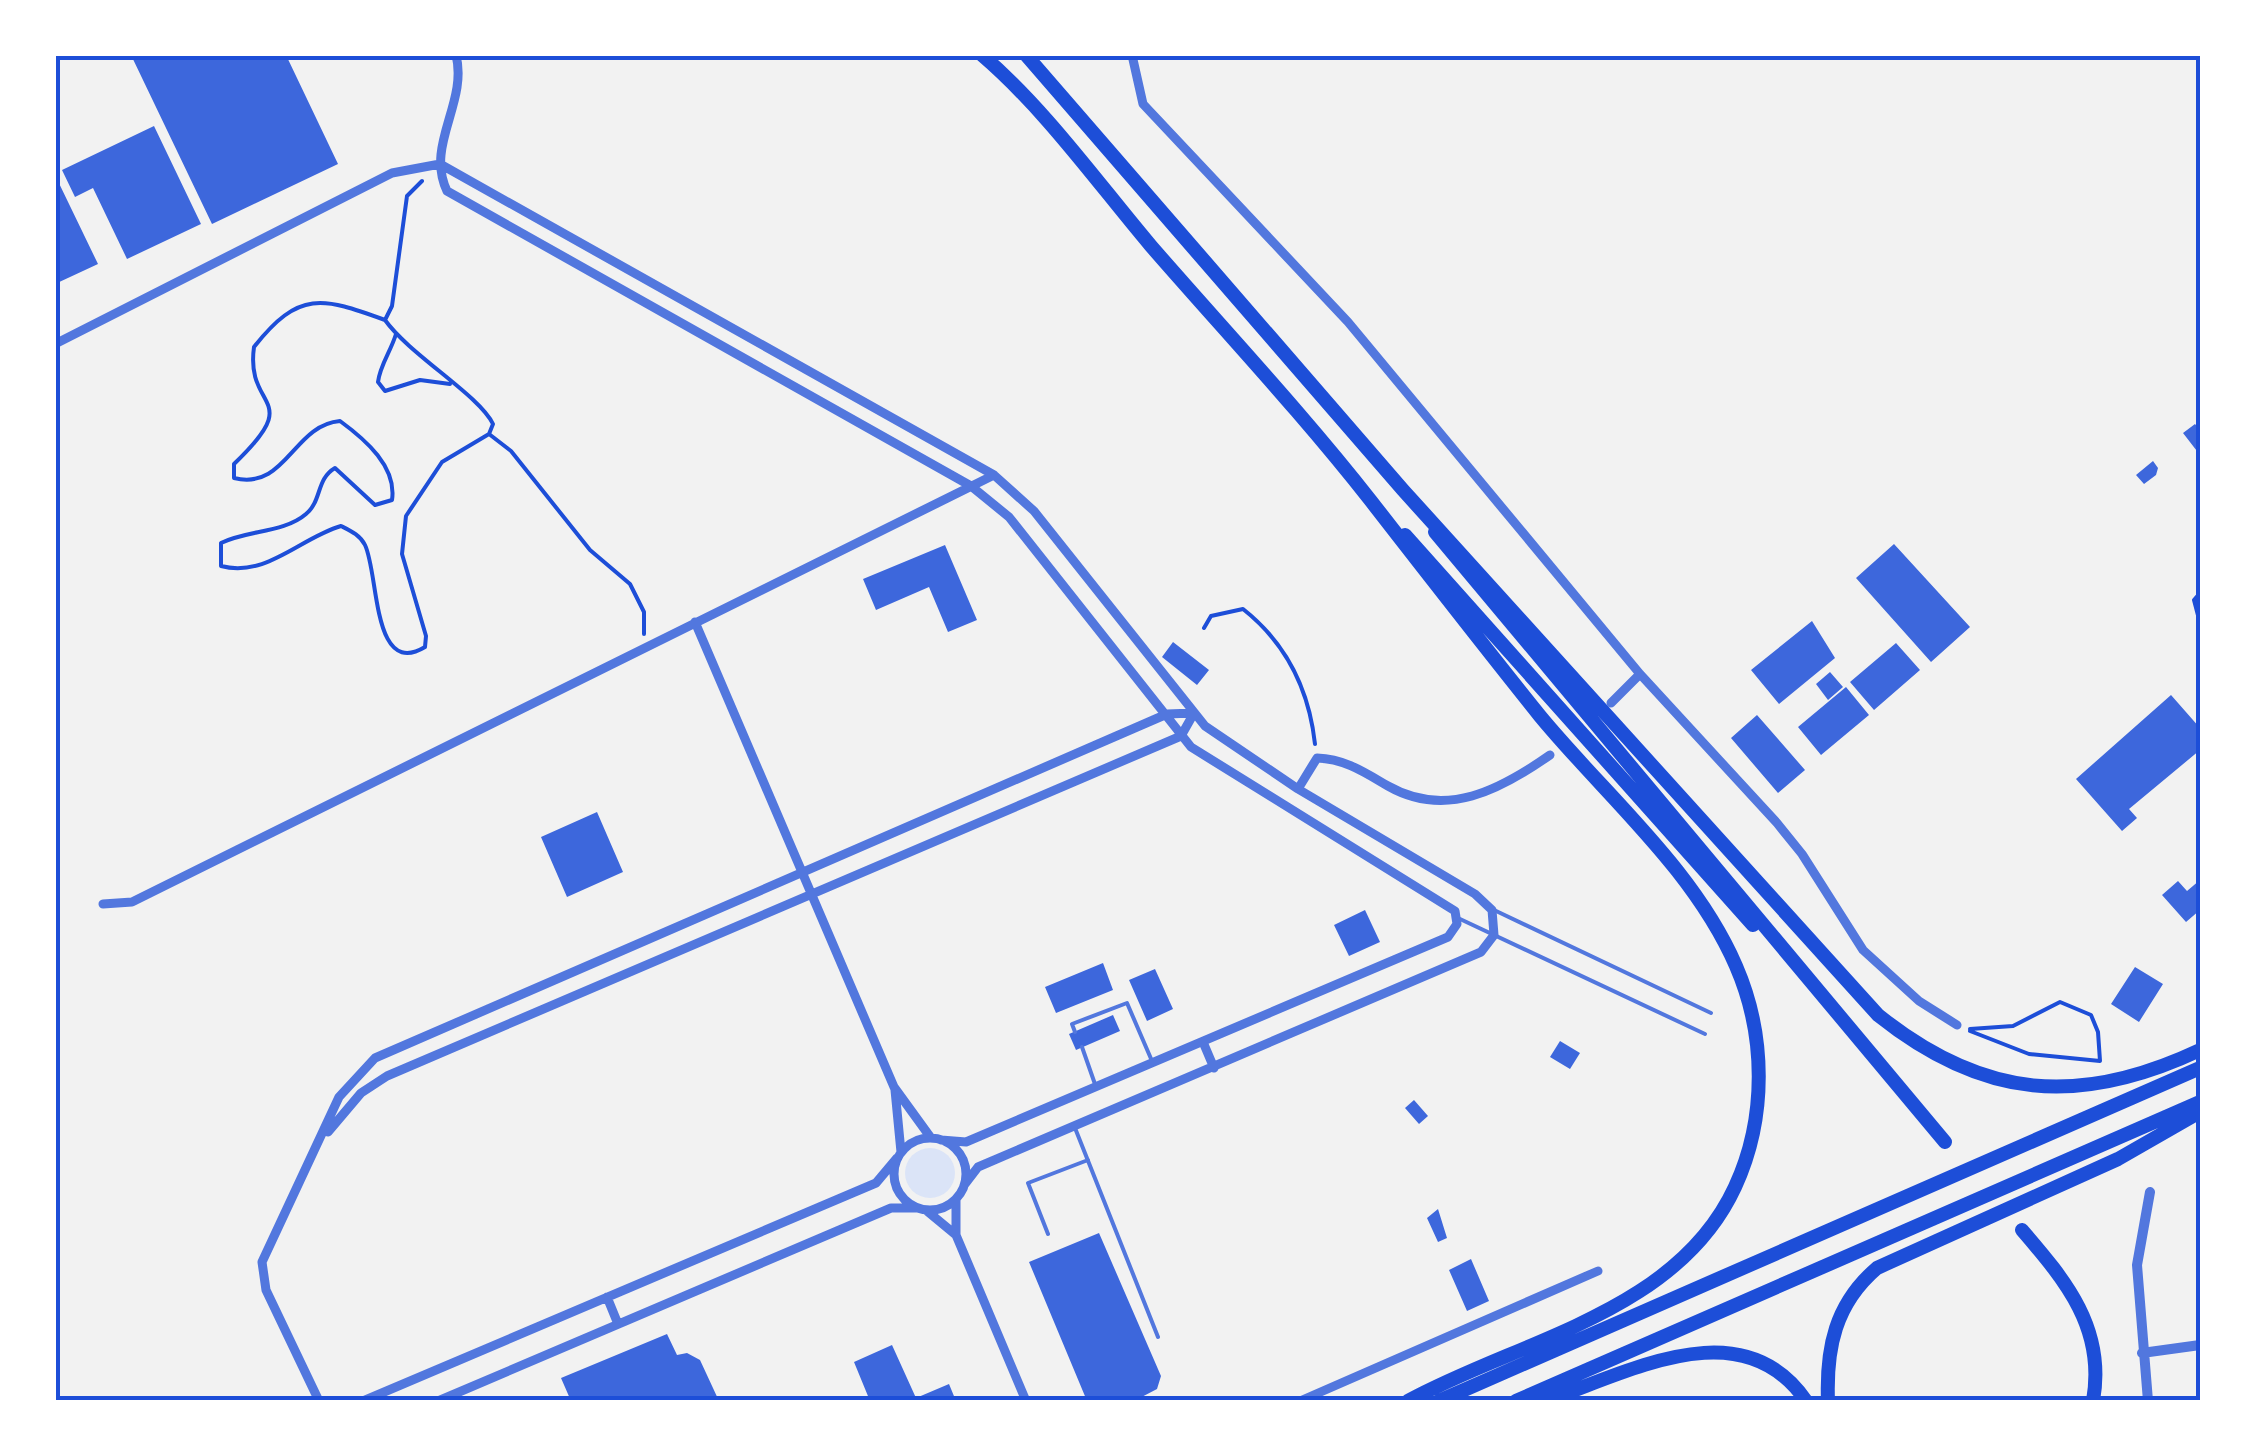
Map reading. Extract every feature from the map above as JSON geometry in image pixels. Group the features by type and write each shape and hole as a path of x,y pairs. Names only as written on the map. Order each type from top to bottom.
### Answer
{"highway":[{"path":"982,55 1370,499 1532,706 1704,906 1748,997 1758,1052 1756,1109 1745,1162 1722,1212 1691,1253 1620,1303 1452,1376 1408,1401"},
{"path":"1026,55 1404,490 1878,1015 1904,1036 1967,1072 2034,1088 2100,1084 2160,1067 2200,1050"},
{"path":"1404,490 1451,554 1944,1142"},
{"path":"1370,499 1425,555 1720,890 1804,978"},
{"path":"1439,1401 2200,1068"},
{"path":"1516,1401 2200,1102"},
{"path":"1828,1401 1826,1364 1836,1323 1858,1284 1877,1268 2130,1152 2200,1112"},
{"path":"2022,1230 2062,1276 2086,1319 2096,1368 2093,1401"},
{"path":"1545,1401 1664,1358 1712,1351 1764,1364 1788,1380 1806,1401"}],"street":[{"path":"363,1401 876,1183 914,1142 966,1142 1448,937 1458,918 1452,906 1202,755 1181,736 1009,517 971,486 455,198 443,184 440,164 459,85 456,55"},
{"path":"1132,55 1144,104 1348,322 1640,674 1802,854 1862,950 1907,991 1962,1027"},
{"path":"55,344 392,174 440,164 994,475 1034,512 1194,714 1220,738 1298,790 1475,894 1492,910 1494,936 1481,952 1462,962 978,1167 956,1199 956,1235 1026,1401"},
{"path":"103,904 132,902 994,475"},
{"path":"696,622 894,1087 936,1139 959,1154 965,1184"},
{"path":"1611,702 1640,674"},
{"path":"319,1401 266,1290 262,1262 348,1083 375,1058 1167,714 1194,714"},
{"path":"323,1139 361,1092 387,1076 1181,736 1194,714"},
{"path":"1298,790 1317,758 1336,758 1417,800 1438,802 1484,794 1516,779 1550,755"},
{"path":"1203,1042 1214,1068"},
{"path":"894,1087 899,1155 894,1169 898,1192 956,1235"},
{"path":"2148,1401 2137,1265 2150,1192"},
{"path":"438,1401 892,1208 921,1209 956,1199"},
{"path":"1300,1401 1598,1272"},
{"path":"607,1297 618,1324"},
{"path":"2142,1353 2200,1345"}],"lane":[{"path":"1492,910 1711,1012"},
{"path":"1458,918 1705,1034"},
{"path":"1075,1032 1072,1024 1126,1003 1153,1064"},
{"path":"1082,1048 1096,1087"},
{"path":"1075,1128 1158,1337"},
{"path":"1048,1234 1028,1184 1088,1160"}],"path":[{"path":"386,320 392,306 407,196 440,164"},
{"path":"314,300 339,303 386,320 396,334 486,411 493,424 490,434 442,462 406,516 402,554 426,636 425,647 412,655 400,654 387,641 370,558 363,541 341,526 324,531 261,566 221,566 221,543 247,532 292,522 308,513 322,476 334,468 375,505 392,500 394,482 386,465 340,421 323,423 309,431 276,471 259,480 234,478 234,464 267,432 269,404 252,362 254,347 290,309 314,300"},
{"path":"396,334 390,355 379,369 378,382 385,390 420,380 450,384"},
{"path":"490,434 510,451 590,550 630,584 644,612 645,648"},
{"path":"2200,593 2194,600 2200,623"},
{"path":"1204,628 1211,616 1243,609 1259,622 1310,702 1317,758"},
{"path":"2060,1002 2091,1016 2098,1032 2100,1061 2029,1054 1962,1027 2014,1026 2060,1002"}],"shaded area":[{"path":"930,1148 948,1155 955,1173 948,1191 930,1198 912,1191 905,1173 912,1155"}],"building":[{"path":"131,55 286,55 338,164 212,224"},
{"path":"154,126 201,224 127,259 93,188 75,197 62,170"},
{"path":"55,175 98,264 55,284"},
{"path":"2195,424 2200,430 2200,455 2183,433"},
{"path":"2153,461 2158,468 2156,475 2144,484 2136,475"},
{"path":"1894,544 1970,627 1931,662 1856,578"},
{"path":"945,545 977,620 948,632 929,587 876,610 863,579"},
{"path":"1812,621 1835,658 1779,704 1751,670"},
{"path":"1173,642 1209,670 1197,685 1162,657"},
{"path":"1896,643 1920,670 1874,710 1850,682"},
{"path":"1830,672 1843,687 1828,700 1816,684"},
{"path":"1846,687 1869,715 1821,755 1798,727"},
{"path":"2171,695 2200,728 2200,750 2129,809 2137,818 2122,831 2076,779"},
{"path":"1757,715 1805,770 1778,793 1731,738"},
{"path":"597,812 623,872 567,897 541,837"},
{"path":"2200,880 2200,910 2186,922 2162,895 2178,881 2187,891"},
{"path":"1365,910 1380,942 1349,956 1334,925"},
{"path":"1103,963 1113,990 1056,1013 1045,987"},
{"path":"2135,967 2163,984 2139,1022 2111,1004"},
{"path":"1155,969 1173,1009 1147,1021 1129,980"},
{"path":"1113,1015 1120,1031 1076,1050 1069,1034"},
{"path":"1560,1041 1580,1053 1570,1069 1550,1057"},
{"path":"1414,1100 1428,1116 1419,1124 1405,1108"},
{"path":"1438,1209 1447,1238 1438,1242 1427,1218"},
{"path":"1099,1233 1161,1376 1157,1389 1134,1401 1087,1401 1029,1262"},
{"path":"1471,1259 1489,1301 1467,1311 1449,1270"},
{"path":"667,1334 677,1355 687,1353 700,1360 719,1401 571,1401 561,1378"},
{"path":"892,1345 916,1398 949,1384 956,1401 870,1401 854,1362"}]}
